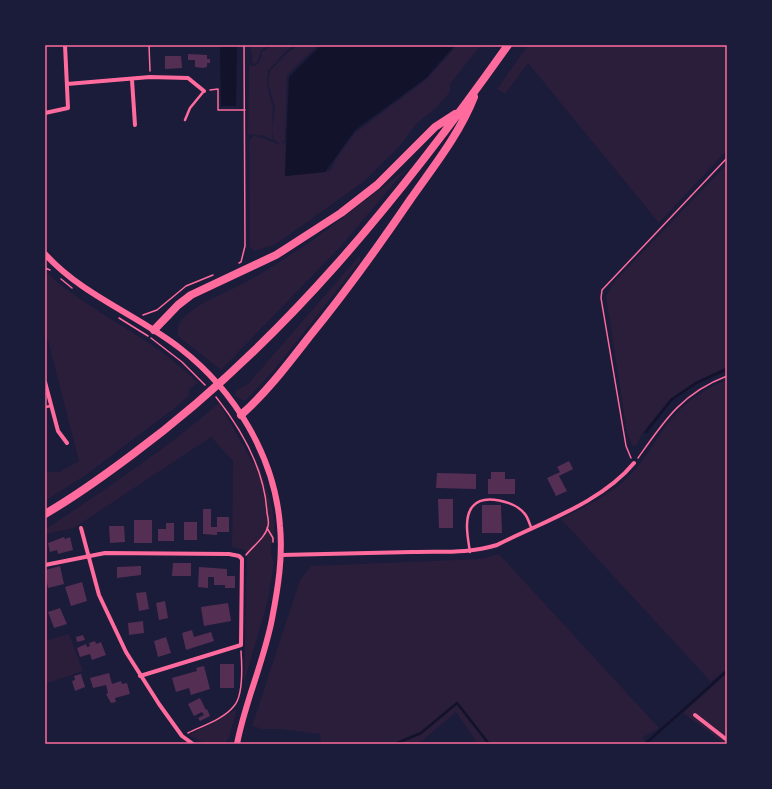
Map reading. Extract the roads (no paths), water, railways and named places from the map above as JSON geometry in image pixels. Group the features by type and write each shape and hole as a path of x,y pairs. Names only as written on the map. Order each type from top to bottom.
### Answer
{"highway":[{"path":"45,514 109,472 175,423 238,368 294,313 400,189 461,110 508,45"},
{"path":"241,415 253,404 292,359 341,297 389,232 465,120 478,87"},
{"path":"154,330 178,305 191,295 276,255 341,213 385,177 435,127 461,110"}],"street":[{"path":"45,113 68,108 66,45"},
{"path":"67,84 150,78 188,78 204,91"},
{"path":"132,80 135,125"},
{"path":"45,254 81,285 154,330 185,352 209,375 228,397 241,415 260,450 274,489 280,526 281,555 272,620 237,744"},
{"path":"45,382 58,431 67,443"},
{"path":"281,555 470,552 496,545 607,489 634,463"},
{"path":"81,528 99,595 126,652 140,676 182,736 193,744"},
{"path":"45,565 105,553 229,554 239,556 242,560 241,645 140,676"},
{"path":"695,715 727,740"}],"lane":[{"path":"185,120 190,108 204,91"},
{"path":"45,407 52,406"},
{"path":"470,552 468,518 474,505 481,500 500,500 519,509 526,516 531,527"}],"waterway":[{"path":"646,432 671,400 696,383 727,369"},
{"path":"645,744 727,671"},
{"path":"395,744 421,733 457,703 489,744"}]}
